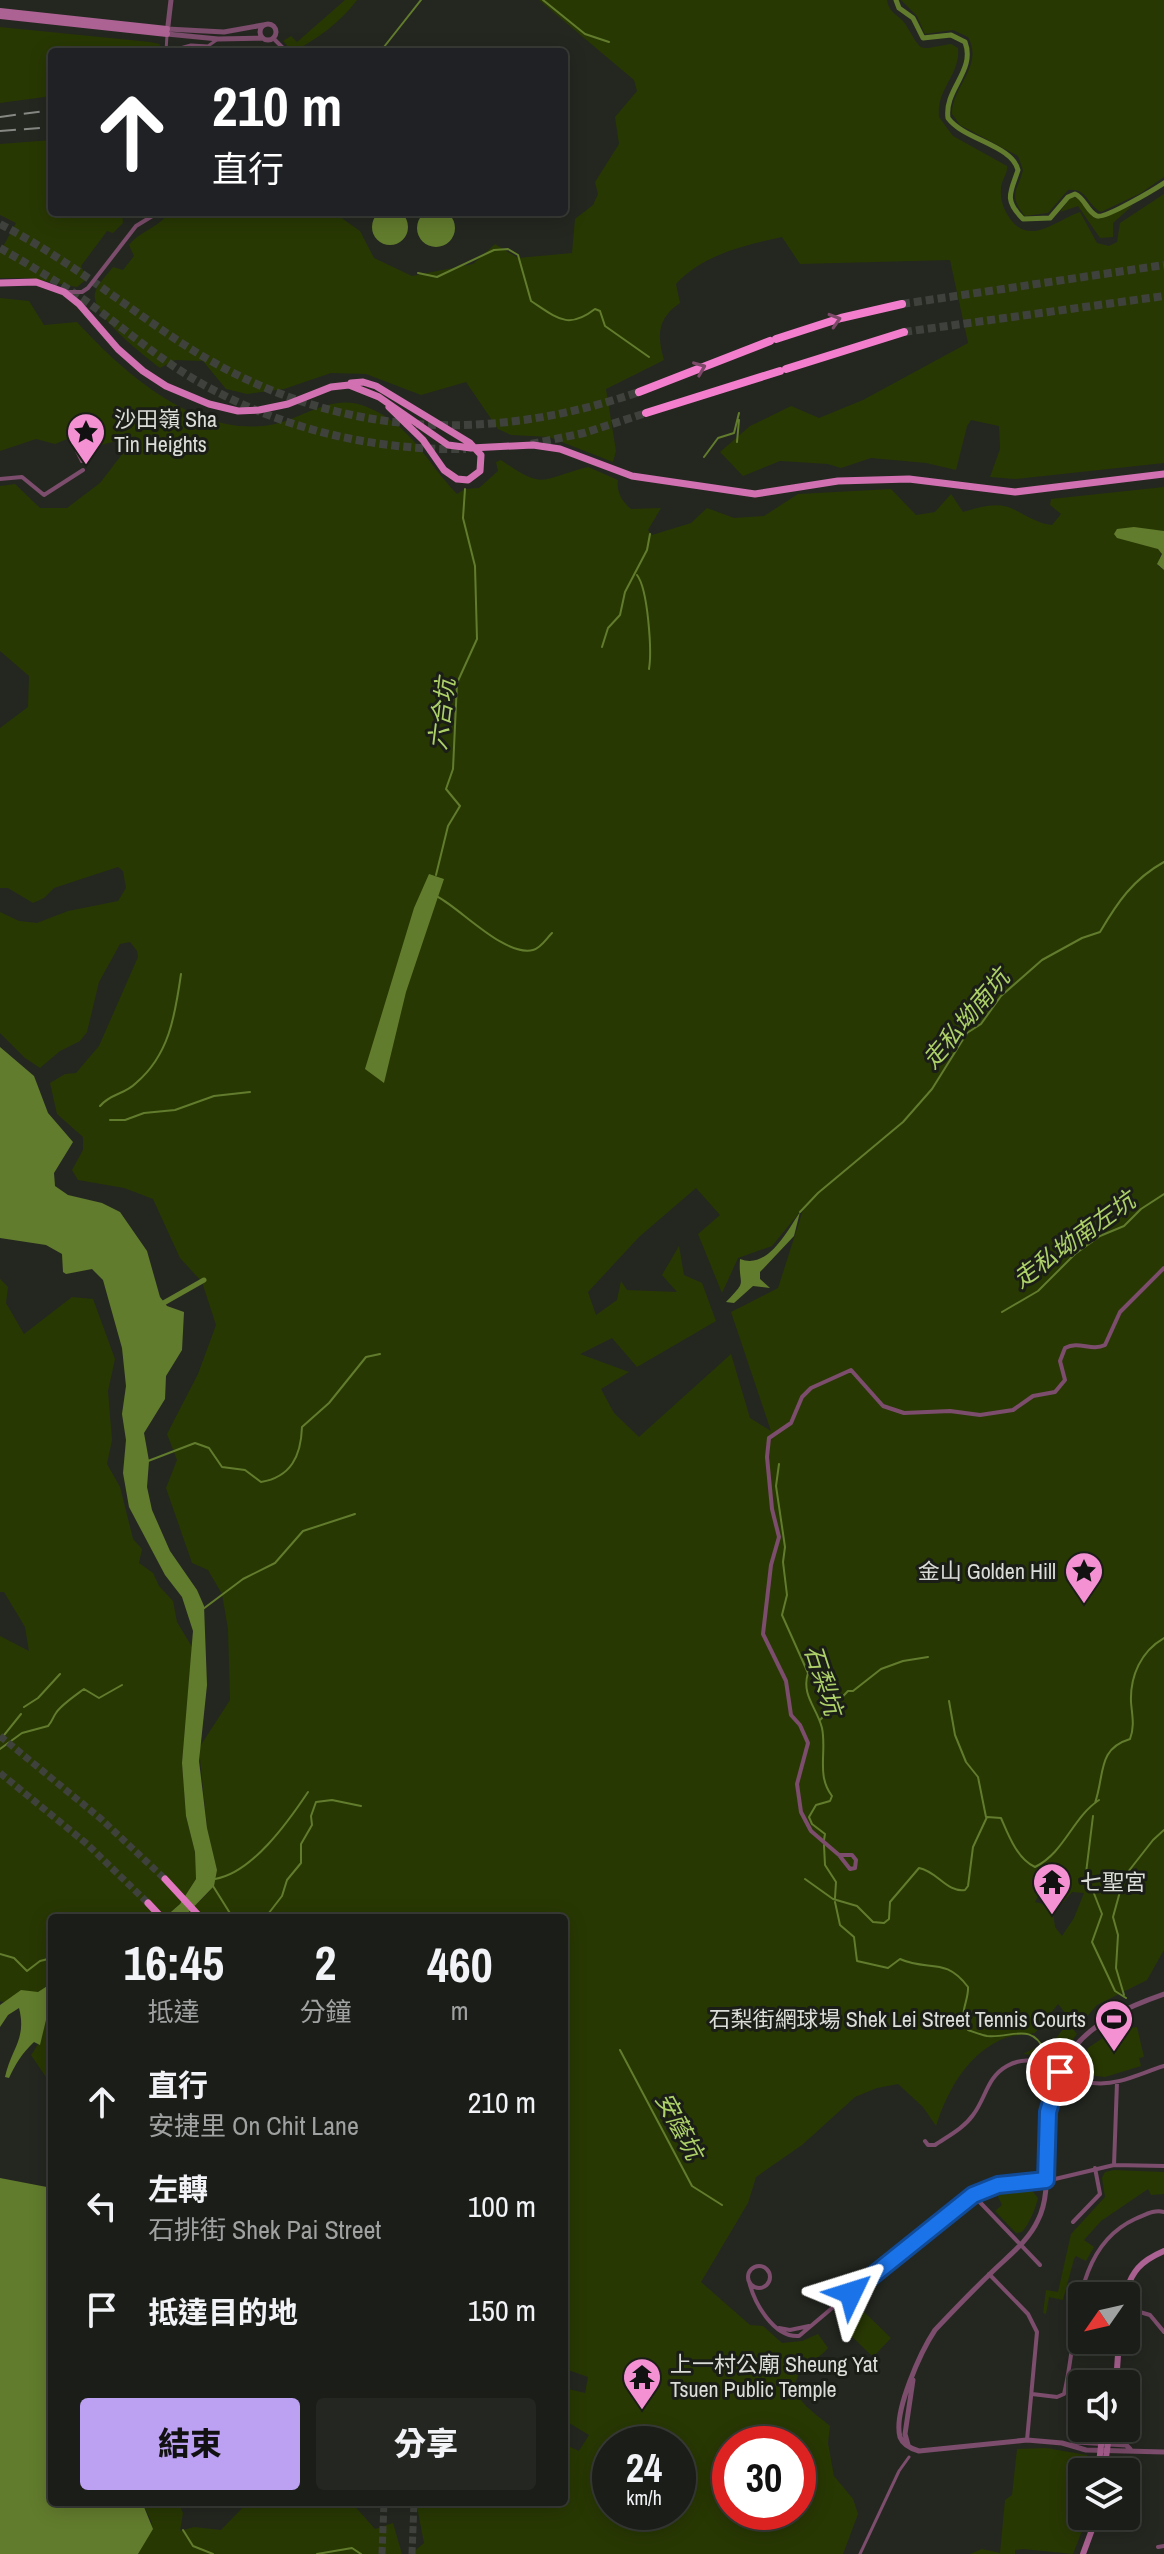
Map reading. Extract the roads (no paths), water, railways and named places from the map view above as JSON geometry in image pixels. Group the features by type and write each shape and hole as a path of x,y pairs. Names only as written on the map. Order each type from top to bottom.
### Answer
{"highway":[{"path":"639,392 773,340 841,318 902,304"},
{"path":"646,413 904,332"},
{"path":"165,1879 197,1914"},
{"path":"148,1903 158,1914"}],"main road":[{"path":"0,13 167,31"},
{"path":"0,283 36,282 64,292 143,371 199,401 238,411 259,410 341,385 370,384 474,446 483,459 480,471 468,480 453,477 439,465 423,440 379,397"},
{"path":"341,385 362,389 379,397 431,435 452,446 533,445 560,449 632,476 755,494 838,481 909,479 1015,492 1164,474"},
{"path":"1129,2282 1137,2267 1164,2251"},
{"path":"1104,2442 1104,2458"},
{"path":"1101,2458 1106,2442"},
{"path":"1083,2554 1093,2530"}],"street":[{"path":"166,48 171,0"},
{"path":"167,31 224,32 269,24 275,28 273,38"},
{"path":"262,38 263,25"},
{"path":"167,31 218,39 273,38 283,48"},
{"path":"180,48 208,46 218,39"},
{"path":"64,292 82,292 88,288 136,226 152,216"},
{"path":"77,451 82,461"},
{"path":"0,479 22,477 44,495 83,470"},
{"path":"839,1855 852,1855 856,1860 855,1868 850,1869 839,1855 814,1835 801,1812 797,1784 808,1743 800,1725 791,1715 786,1681 763,1634 771,1565 779,1537 772,1507 767,1457 769,1438 791,1423 802,1397 811,1388 851,1370 883,1406 904,1413 950,1411 980,1415 1013,1410 1033,1396 1055,1392 1064,1382 1060,1359 1065,1348 1073,1344 1092,1348 1105,1345 1120,1312 1164,1268"},
{"path":"1164,1994 1131,2005 1096,2024 1064,2062 1048,2112 1042,2212 1020,2245 935,2330 909,2381 901,2424 901,2438 919,2451 1027,2440 1077,2448 1164,2452"},
{"path":"925,2141 932,2146 968,2122 979,2107 992,2078 1008,2065 1033,2060 1093,2083 1117,2082 1164,2066"},
{"path":"1114,2165 1117,2082"},
{"path":"759,2306 758,2297 770,2275 763,2267 753,2268 749,2281 759,2306 786,2335 795,2336 973,2195 998,2185 1046,2180 1114,2165 1164,2166"},
{"path":"1073,2222 1100,2194 1095,2168"},
{"path":"973,2195 1040,2265"},
{"path":"1032,2394 1057,2397 1065,2392 1085,2279 1095,2255 1125,2225 1155,2211 1164,2212"},
{"path":"989,2274 1028,2314 1038,2339 1027,2440"},
{"path":"749,2281 753,2287 764,2288"},
{"path":"1140,2311 1146,2312 1164,2332"},
{"path":"860,2554 903,2462 909,2457"}],"waterway":[{"path":"383,48 421,0"},
{"path":"543,0 585,34 609,42"},
{"path":"896,0 899,8 913,18 923,38 951,35 965,42 966,62 951,98 948,118 955,126 997,148 1014,161 1018,170 1010,195 1013,206 1023,219 1050,218 1068,197 1075,194 1094,214 1102,216 1164,183"},
{"path":"418,273 437,277 494,250 508,249 518,255 531,301 563,319 577,319 595,309 600,311 605,326 649,357"},
{"path":"704,457 718,438 734,433 739,413"},
{"path":"737,442 739,420"},
{"name":"六合坑","path":"436,875 448,826 460,806 446,789 453,769 457,683 477,639 475,566 463,518 465,489"},
{"path":"602,647 608,628 620,615 625,592 647,550 650,534"},
{"path":"637,575 646,606 649,669"},
{"name":"走私坳南坑","path":"800,1212 818,1193 903,1122 932,1089 967,1033 981,1024 1001,996 1042,960 1082,938 1100,932 1127,892 1164,862"},
{"path":"438,897 484,931 522,950 533,950 552,933"},
{"path":"100,1106 131,1087 156,1060 169,1034 181,974"},
{"path":"110,1120 175,1110 214,1096 250,1092"},
{"name":"走私坳南左坑","path":"1002,1312 1038,1291 1075,1254 1100,1236 1124,1226 1141,1209 1164,1194"},
{"path":"160,1305 204,1280"},
{"path":"148,1461 195,1443 209,1448 222,1467 245,1470 261,1482 280,1475 296,1456 302,1427 329,1403 366,1357 380,1354"},
{"name":"石梨坑","path":"779,1464 776,1486 785,1547 783,1562 787,1595 782,1615 808,1673 808,1695 822,1728 824,1780 832,1796 830,1801 816,1805 809,1817 812,1824 825,1834 824,1840"},
{"path":"203,1609 243,1579 275,1563 303,1531 355,1514"},
{"path":"1095,1803 1107,1756 1119,1743 1130,1739 1132,1734 1131,1692 1138,1665 1149,1650 1164,1638"},
{"path":"820,1720 848,1691 853,1691 881,1669 928,1657"},
{"path":"24,1707 38,1698 60,1674"},
{"path":"0,1749 22,1733 48,1726 61,1707 84,1689 99,1698 122,1685"},
{"path":"949,1701 955,1735 966,1762 978,1777 986,1817"},
{"path":"0,1740 21,1714"},
{"path":"215,1879 229,1875 255,1857 280,1831 308,1792"},
{"path":"268,1914 282,1896 287,1880 301,1863 301,1844 312,1825 311,1816 316,1802 332,1800 361,1806"},
{"path":"805,1879 833,1899 857,1906 873,1922 884,1923 889,1919 890,1902 919,1868 953,1888 965,1890 973,1847 987,1817 1001,1818 1018,1852 1035,1867 1054,1853 1082,1816 1099,1800"},
{"path":"1093,1816 1086,1873 1102,1914 1092,1942 1115,1991 1126,1998"},
{"path":"1124,1995 1116,1968 1118,1935 1113,1917 1124,1877 1164,1830"},
{"path":"824,1845 825,1865 836,1882 835,1898"},
{"path":"213,1886 230,1914"},
{"path":"835,1902 840,1925 854,1937 857,1961 888,1968 900,1959 952,1971 968,1987 963,2013 968,2030 987,2036 1027,2034 1040,2042 1045,2051"},
{"path":"0,1954 14,1958 27,1971 48,1959"},
{"name":"安蔭坑","path":"620,2050 692,2186 722,2205"},
{"path":"183,2530 193,2546 213,2554"},
{"path":"317,2554 352,2548 361,2554"}],"tunnel":[{"path":"0,224 71,266 183,344 237,375 293,398 349,414 405,423 463,425 521,420 580,409 639,392"},
{"path":"0,248 83,299 192,378 256,410 289,423 359,440 394,446 466,449"},
{"path":"902,304 1164,265"},
{"path":"904,332 1164,296"},
{"path":"531,444 584,433 646,413"},
{"path":"0,1736 100,1818 165,1879"},
{"path":"0,1773 87,1844 148,1903"},
{"path":"382,2554 384,2506"},
{"path":"412,2554 414,2506"}],"railway":[{"path":"0,117 48,111"},
{"path":"0,131 48,127"}],"place":[{"name":"沙田嶺 Sha Tin Heights","path":"86,466"},
{"name":"金山 Golden Hill","path":"1084,1605"},
{"name":"七聖宮","path":"1052,1916"},
{"name":"石梨街網球場 Shek Lei Street Tennis Courts","path":"1114,2053"},
{"name":"上一村公廟 Sheung Yat Tsuen Public Temple","path":"642,2411"}]}
